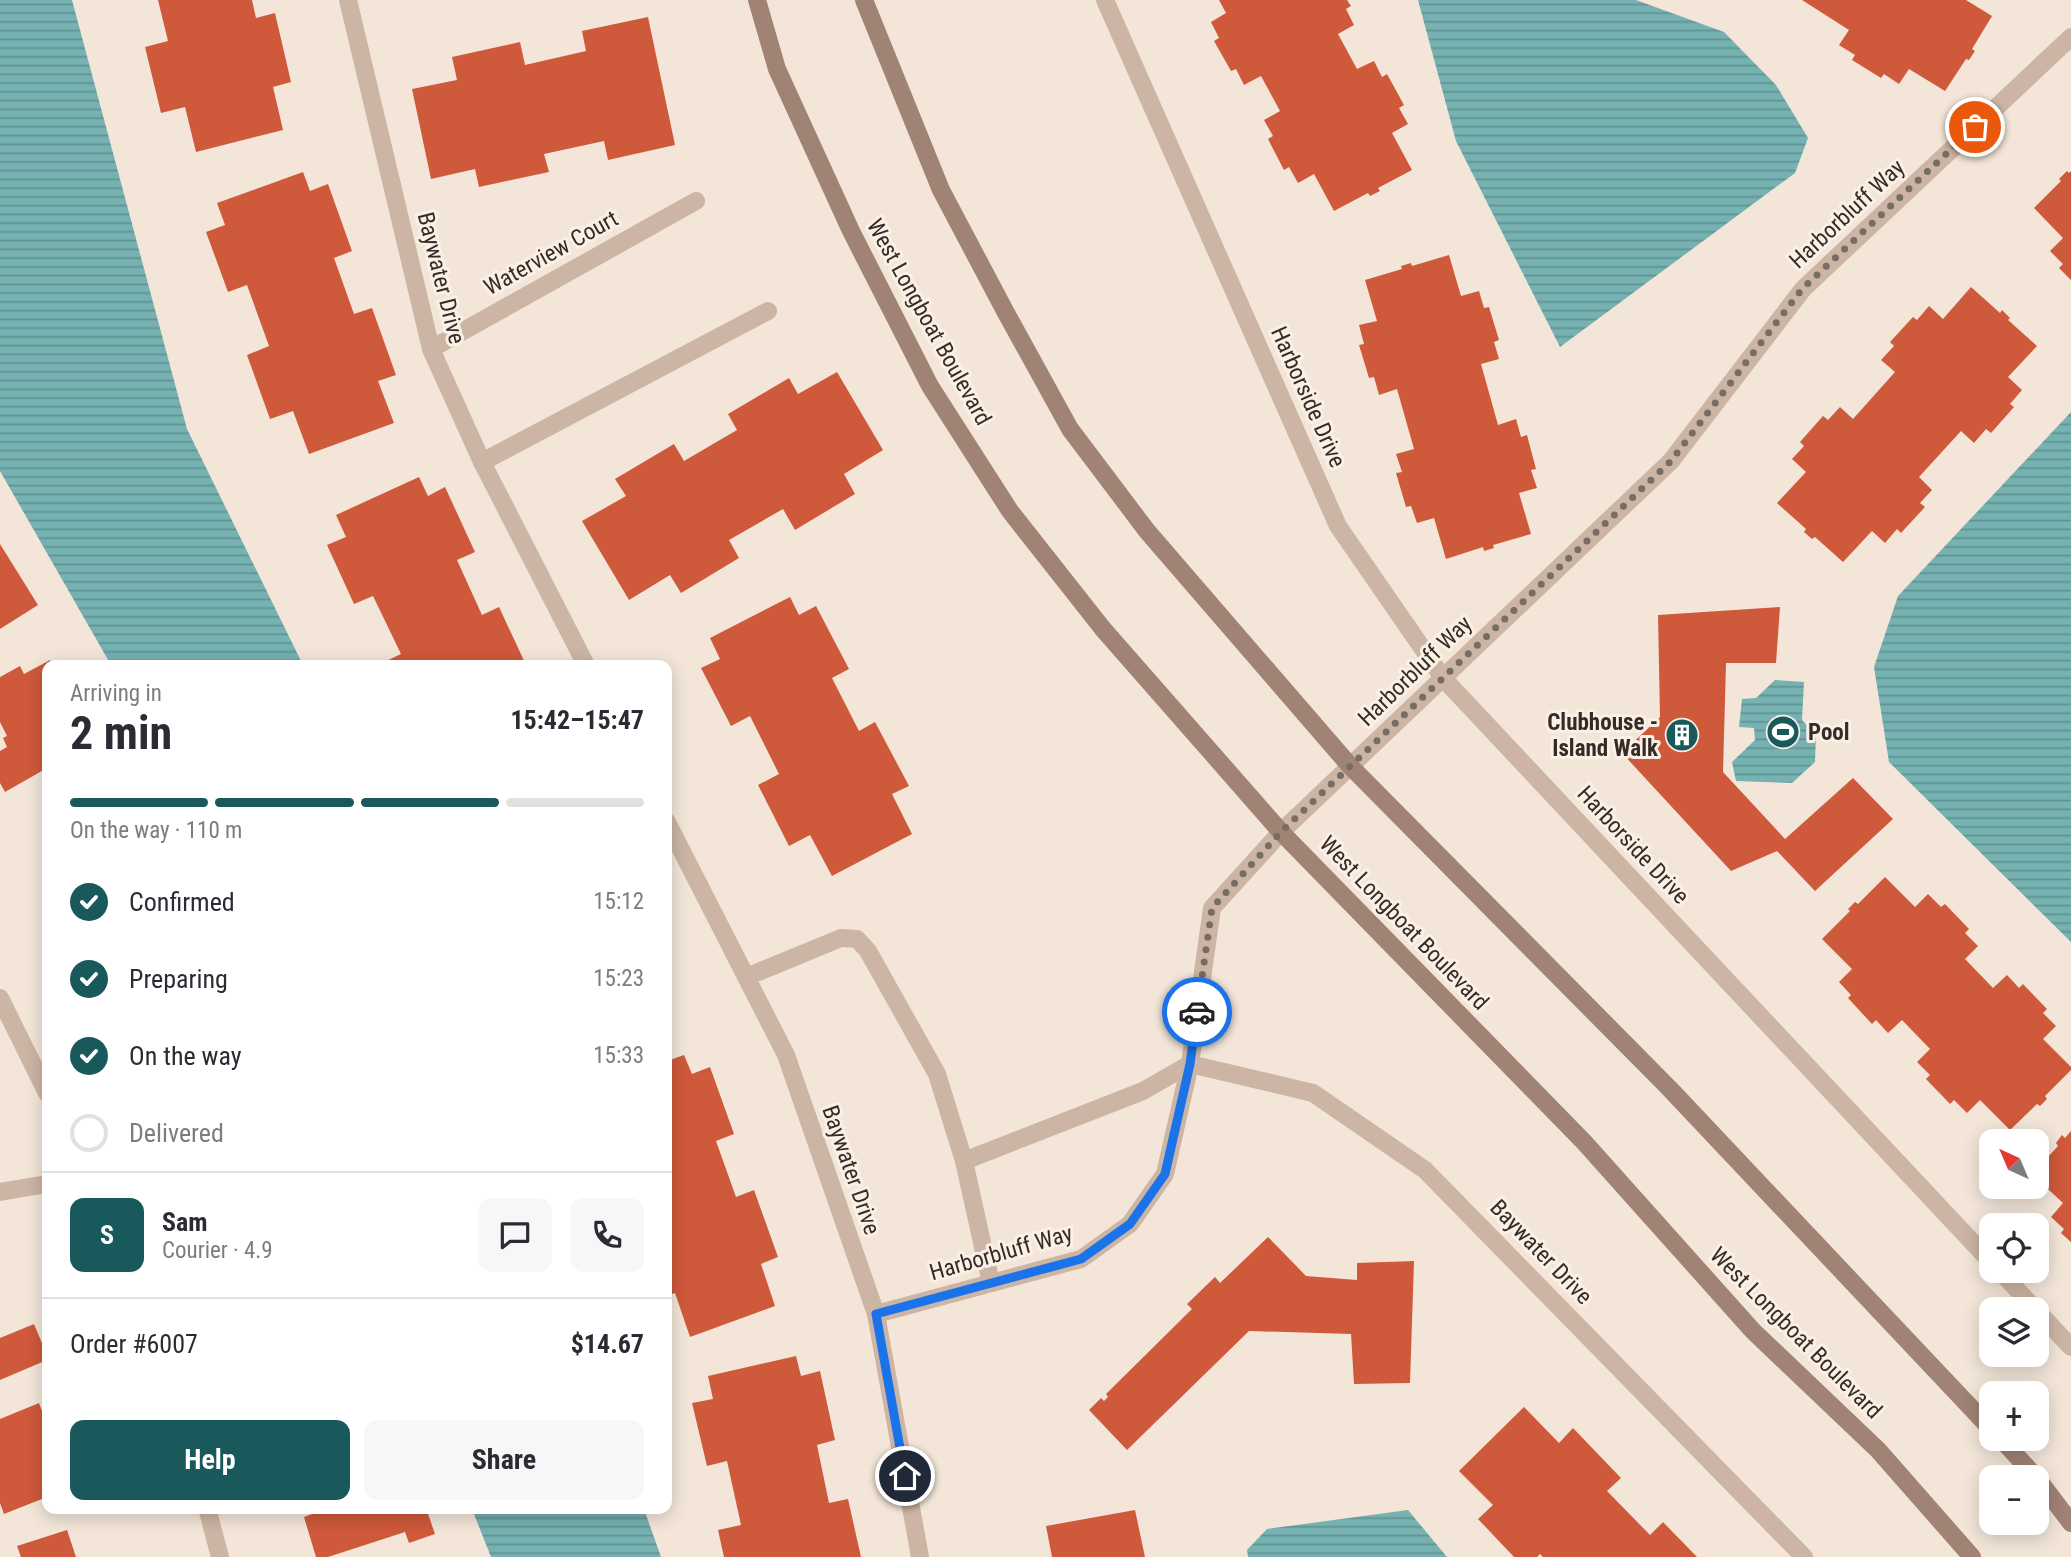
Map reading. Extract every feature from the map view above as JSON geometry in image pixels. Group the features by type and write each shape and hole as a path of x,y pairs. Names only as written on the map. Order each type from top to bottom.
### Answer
{"street":[{"name":"Baywater Drive","path":"348,0 431,349 482,462 583,660"},
{"name":"West Longboat Boulevard","path":"757,0 777,69 851,231 930,386 1010,511 1103,629 1281,832 1584,1142 1753,1331 1878,1450 1972,1557"},
{"path":"864,0 941,190 1005,312 1070,429 1147,531 1350,766 1669,1088 1979,1416"},
{"name":"Harborside Drive","path":"1105,0 1338,526 1443,678 1979,1249"},
{"name":"Harborbluff Way","path":"876,1314 1081,1259 1130,1224 1165,1174 1190,1064 1212,908 1281,832 1671,461 1802,289 2071,37"},
{"name":"Waterview Court","path":"431,349 696,201"},
{"path":"482,462 768,311"},
{"name":"Baywater Drive","path":"672,832 786,1055 876,1314 920,1557"},
{"path":"746,977 841,938 857,939 868,951 937,1074 964,1161 991,1283"},
{"path":"0,998 42,1083"},
{"name":"Baywater Drive","path":"1190,1064 1313,1094 1425,1170 1804,1557"},
{"path":"964,1161 1143,1091 1190,1064"},
{"path":"0,1192 42,1185"},
{"path":"2011,1283 2024,1297"},
{"path":"2049,1324 2071,1348"},
{"path":"2012,1451 2024,1465"},
{"path":"2049,1495 2071,1523"},
{"path":"209,1514 220,1557"}],"water":[{"path":"0,0 72,0 187,429 301,660 108,660 0,471"},
{"path":"1418,0 1636,0 1724,32 1776,85 1808,138 1795,173 1560,347 1456,141"},
{"path":"2071,412 2071,942 1889,762 1874,667 1898,596"},
{"name":"Pool","path":"1775,680 1804,682 1802,720 1816,735 1815,762 1792,783 1736,781 1732,762 1755,740 1754,728 1739,727 1742,699 1756,698"},
{"path":"1408,1510 1447,1557 1248,1557 1247,1550 1267,1529"},
{"path":"474,1514 646,1514 661,1557 491,1557"}],"building":[{"path":"158,0 252,0 256,18 275,13 291,82 273,87 283,130 196,152 185,107 161,113 145,47 168,41"},
{"path":"1219,0 1347,0 1351,6 1346,9 1354,25 1338,34 1357,69 1374,61 1382,77 1387,74 1404,105 1399,108 1408,124 1392,133 1412,170 1378,188 1380,191 1370,196 1368,193 1334,211 1314,174 1298,183 1289,167 1284,170 1268,139 1273,136 1264,120 1280,111 1261,76 1244,85 1236,69 1231,71 1214,41 1219,38 1211,22 1226,13"},
{"path":"1802,0 1966,0 1992,16 1972,49 1975,51 1969,60 1966,59 1945,91 1909,69 1899,84 1884,74 1881,78 1852,60 1855,55 1839,45 1849,30"},
{"path":"648,17 675,145 608,160 604,141 544,154 549,172 479,187 475,169 431,179 412,89 457,80 452,57 520,42 525,65 586,51 582,31"},
{"path":"2067,171 2071,171 2071,280 2059,268 2063,264 2050,251 2063,238 2034,208 2061,181 2059,179"},
{"path":"303,172 310,191 328,184 352,251 334,258 354,314 372,308 396,375 378,381 394,423 309,454 293,411 270,419 247,355 269,346 247,285 228,292 206,232 225,225 217,203"},
{"path":"1449,255 1461,296 1479,291 1484,308 1489,307 1499,340 1494,342 1499,359 1481,364 1498,425 1516,419 1521,437 1527,435 1536,469 1531,470 1537,488 1519,493 1531,534 1493,545 1494,548 1484,551 1483,547 1446,559 1434,518 1417,523 1411,506 1406,507 1396,473 1402,472 1396,454 1414,449 1397,389 1379,395 1374,377 1369,378 1359,345 1364,344 1359,325 1377,321 1365,280 1402,269 1401,266 1411,263 1412,266"},
{"path":"1971,287 2000,313 2002,310 2010,318 2008,320 2037,346 2008,377 2022,390 2010,404 2014,407 1991,433 1986,429 1974,443 1961,431 1919,477 1932,490 1920,503 1925,507 1901,533 1897,529 1885,543 1872,531 1843,562 1815,537 1812,539 1804,532 1806,529 1777,503 1806,472 1792,459 1804,446 1800,442 1823,416 1828,420 1840,407 1853,419 1895,372 1881,360 1894,346 1890,342 1913,317 1917,320 1929,306 1943,319"},
{"path":"837,372 883,450 844,474 855,494 795,530 783,509 729,540 739,558 681,593 670,575 629,600 582,521 626,496 615,479 674,444 684,461 737,430 728,414 789,378 798,394"},
{"path":"419,477 428,496 445,487 475,552 457,560 482,615 499,607 524,660 388,660 401,654 373,596 354,604 327,545 346,537 336,515"},
{"path":"0,544 38,605 0,629"},
{"path":"790,597 799,615 816,606 849,669 832,678 859,731 875,722 909,786 892,794 912,834 832,876 810,835 789,846 758,785 779,774 750,716 731,726 701,668 720,659 710,638"},
{"name":"Clubhouse - Island Walk","path":"1780,607 1776,663 1726,663 1723,772 1785,839 1853,778 1893,819 1815,891 1777,851 1731,871 1622,753 1660,717 1658,615"},
{"path":"42,664 42,771 5,792 0,783 0,751 7,747 3,738 7,736 0,722 0,677 20,666 24,674"},
{"path":"1885,877 1915,907 1928,894 1941,907 1945,904 1969,929 1965,933 1978,946 1965,959 1993,988 2007,975 2019,988 2023,984 2047,1009 2043,1013 2056,1026 2043,1039 2071,1070 2045,1096 2047,1099 2040,1106 2037,1104 2011,1129 1980,1100 1967,1113 1954,1100 1950,1104 1926,1079 1930,1075 1917,1062 1930,1049 1902,1020 1888,1033 1876,1020 1872,1024 1848,998 1851,995 1839,982 1852,969 1822,939 1850,911 1848,909 1855,902 1858,904"},
{"path":"684,1055 692,1074 710,1067 734,1134 716,1141 736,1197 754,1190 778,1257 761,1264 775,1306 690,1337 675,1293 672,1294 672,1059"},
{"path":"2071,1131 2071,1242 2061,1233 2064,1229 2051,1217 2063,1203 2049,1190 2049,1156 2058,1146 2056,1143 2062,1135 2065,1138"},
{"path":"1268,1237 1306,1276 1357,1280 1357,1263 1414,1261 1410,1383 1354,1384 1351,1334 1249,1331 1127,1450 1089,1410 1101,1398 1104,1401 1108,1397 1106,1394 1192,1309 1187,1304 1215,1277 1220,1283"},
{"path":"34,1324 42,1343 42,1362 0,1380 0,1338"},
{"path":"796,1356 801,1376 820,1371 835,1440 817,1445 829,1503 848,1499 861,1557 724,1557 718,1530 741,1525 727,1461 707,1466 692,1403 713,1399 708,1376"},
{"path":"39,1403 42,1411 42,1499 4,1514 0,1503 0,1419"},
{"path":"1524,1407 1559,1443 1573,1428 1621,1478 1607,1491 1650,1535 1663,1522 1697,1557 1543,1557 1540,1554 1537,1557 1514,1557 1478,1519 1493,1505 1459,1471"},
{"path":"1135,1510 1145,1557 1052,1557 1046,1526"},
{"path":"312,1514 428,1514 435,1534 409,1543 405,1532 328,1557 316,1557 304,1517"},
{"path":"67,1530 76,1557 21,1557 17,1546"}],"way so far":[{"path":"1197,1012 1212,908 1281,832 1671,461 1802,289 1975,127"}],"place":[{"name":"Pool","path":"1783,732"},
{"name":"Clubhouse - Island Walk","path":"1682,735"}],"route":[{"path":"905,1476 876,1314 1081,1259 1130,1224 1165,1174 1190,1064 1197,1012"}]}
